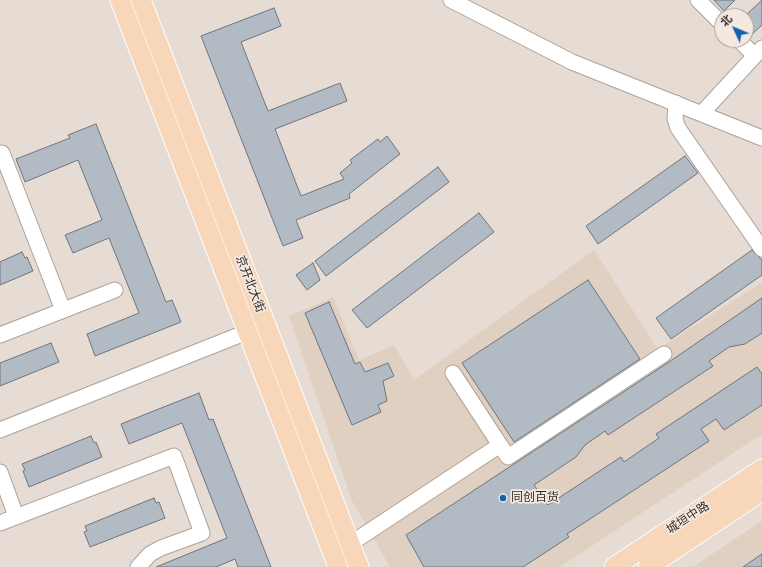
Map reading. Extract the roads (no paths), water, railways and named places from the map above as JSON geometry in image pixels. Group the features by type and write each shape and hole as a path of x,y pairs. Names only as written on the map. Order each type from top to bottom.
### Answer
{"main road":[{"name":"京开北大街","path":"120,0 338,567"},
{"name":"京开北大街","path":"141,0 359,567"},
{"name":"城垣中路","path":"614,567 762,469"},
{"name":"城垣中路","path":"648,567 762,491"}],"street":[{"path":"452,0 572,62 762,138"},
{"path":"698,0 714,16"},
{"path":"702,113 758,52"},
{"path":"676,103 675,119 678,128 762,249"},
{"path":"0,154 2,153 63,310"},
{"path":"0,335 115,290"},
{"path":"0,430 248,332"},
{"path":"453,373 508,457 664,354"},
{"path":"350,544 500,445"},
{"path":"0,522 174,456 202,533 161,548 150,554 138,567"},
{"path":"0,472 16,516"}],"place":[{"name":"同创百货","path":"503,498"}]}
